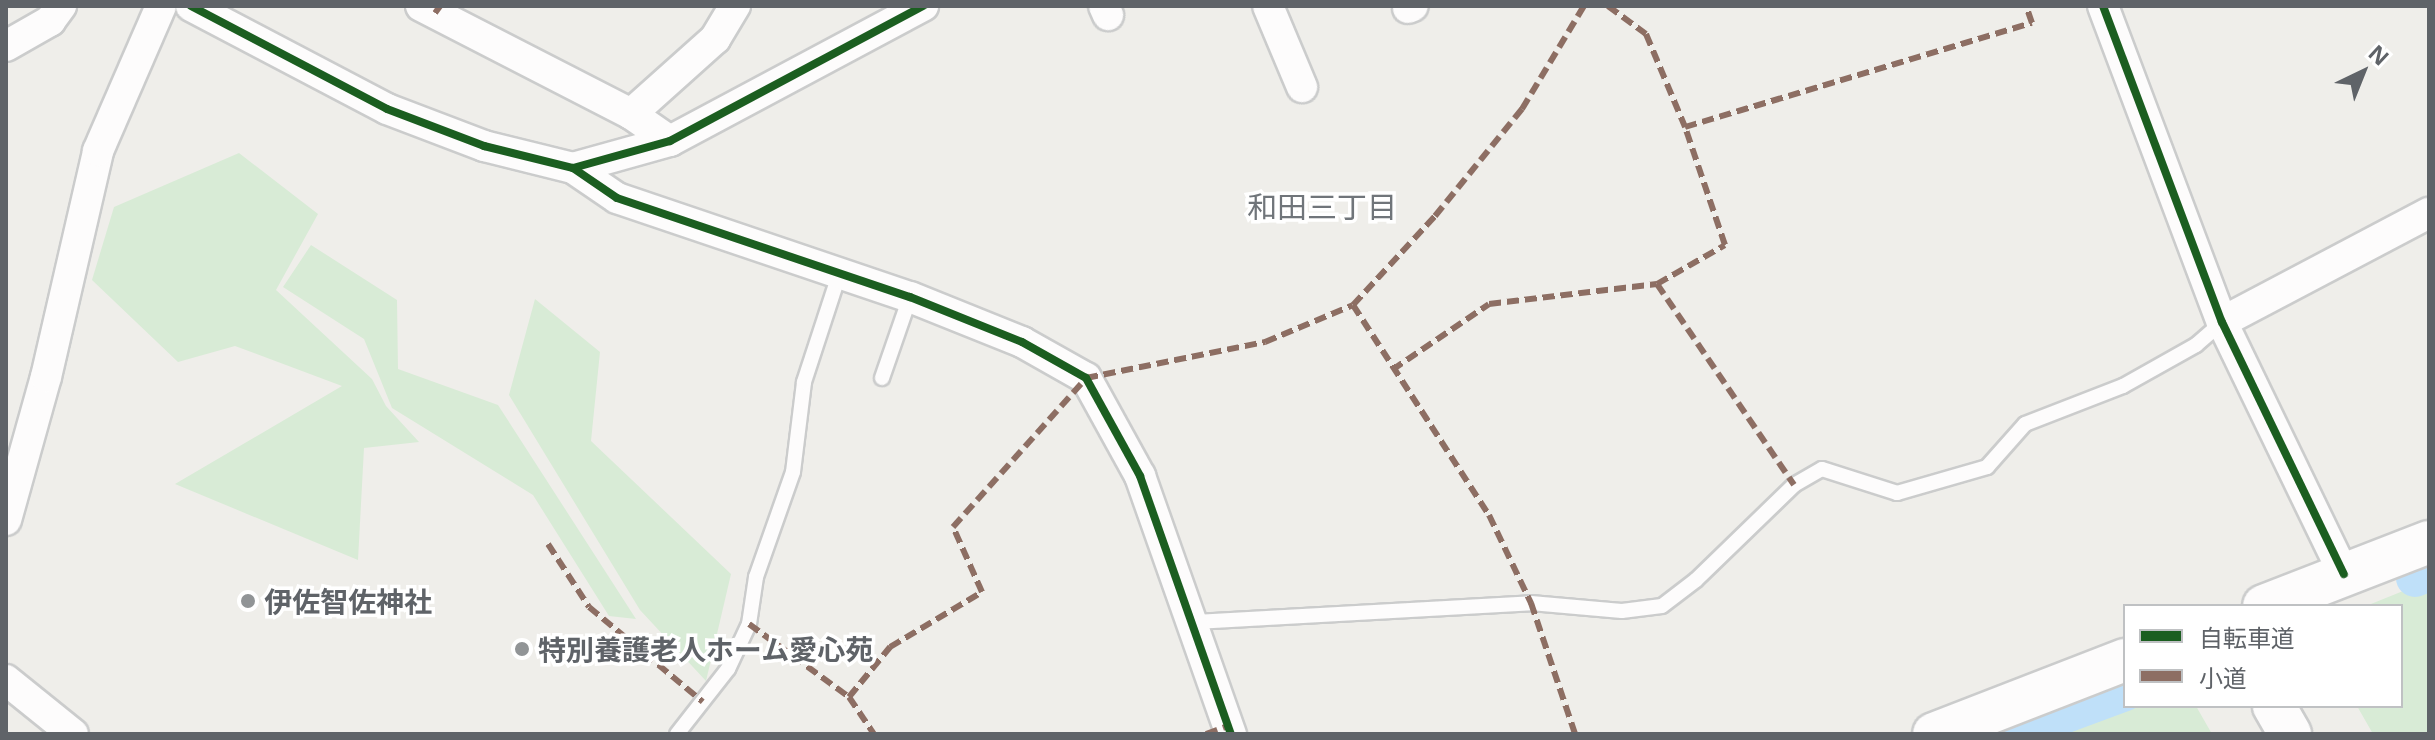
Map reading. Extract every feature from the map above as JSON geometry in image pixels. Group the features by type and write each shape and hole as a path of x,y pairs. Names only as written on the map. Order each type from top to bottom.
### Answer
{"street":[{"path":"6,46 50,21 61,6"},
{"path":"6,520 46,377 98,151 161,6"},
{"path":"191,6 387,109 484,146 573,168 617,198 910,297 1022,342 1086,378 1140,476 1195,622 1231,734"},
{"path":"421,6 631,114 670,141"},
{"path":"631,114 715,39 735,6"},
{"path":"573,168 670,141 923,6"},
{"path":"1268,6 1302,87"},
{"path":"2103,6 2222,322 2344,574"},
{"path":"2222,322 2429,213"},
{"path":"2269,604 2429,542"},
{"path":"1934,734 2123,661"},
{"path":"6,680 73,734"},
{"path":"2275,708 2290,734"}],"lane":[{"path":"677,734 728,669 749,624 756,577 793,472 804,382 839,275"},
{"path":"882,378 910,297"},
{"path":"1195,622 1531,603 1622,611 1662,606 1696,580 1794,485 1822,469 1897,493 1987,467 2025,424 2123,386 2196,345 2222,322"}],"green space":[{"path":"239,153 318,214 276,290 372,379 386,406 419,442 364,448 358,560 175,484 342,386 235,346 178,362 92,280 114,207"},
{"path":"311,245 397,300 398,369 498,405 636,619 609,616 533,495 392,408 364,339 283,287"},
{"path":"535,299 600,352 591,441 731,574 706,681 640,610 509,395"},
{"path":"2429,560 2429,734 2373,734 2358,708 2403,708 2403,604 2371,604 2408,589 2401,571"},
{"path":"2123,686 2123,708 2197,708 2212,734 1994,734"}],"waterway":[{"path":"2415,578 2429,572"},
{"path":"2012,734 2123,693"}],"marked path":[{"path":"435,13 440,6"},
{"path":"849,697 890,647 982,592 953,527 1086,378 1265,342 1353,305 1435,216 1522,109 1584,6"},
{"path":"1608,6 1646,34 1685,127 2032,23 2026,6"},
{"path":"1657,284 1725,245 1685,127"},
{"path":"1392,370 1489,304 1657,284 1794,485"},
{"path":"1353,305 1489,515 1531,603 1575,734"},
{"path":"548,544 589,607 703,702"},
{"path":"749,624 849,697 874,734"},
{"path":"1206,734 1228,726"}],"cycle path":[{"path":"191,6 387,109 484,146 573,168 670,141 923,6"},
{"path":"2103,6 2222,322 2344,574"},
{"path":"573,168 617,198 910,297 1022,342 1086,378 1140,476 1231,734"}],"place":[{"name":"伊佐智佐神社","path":"248,601"},
{"name":"特別養護老人ホーム愛心苑","path":"522,649"}],"district":[{"name":"和田三丁目","path":"1322,207"}]}
